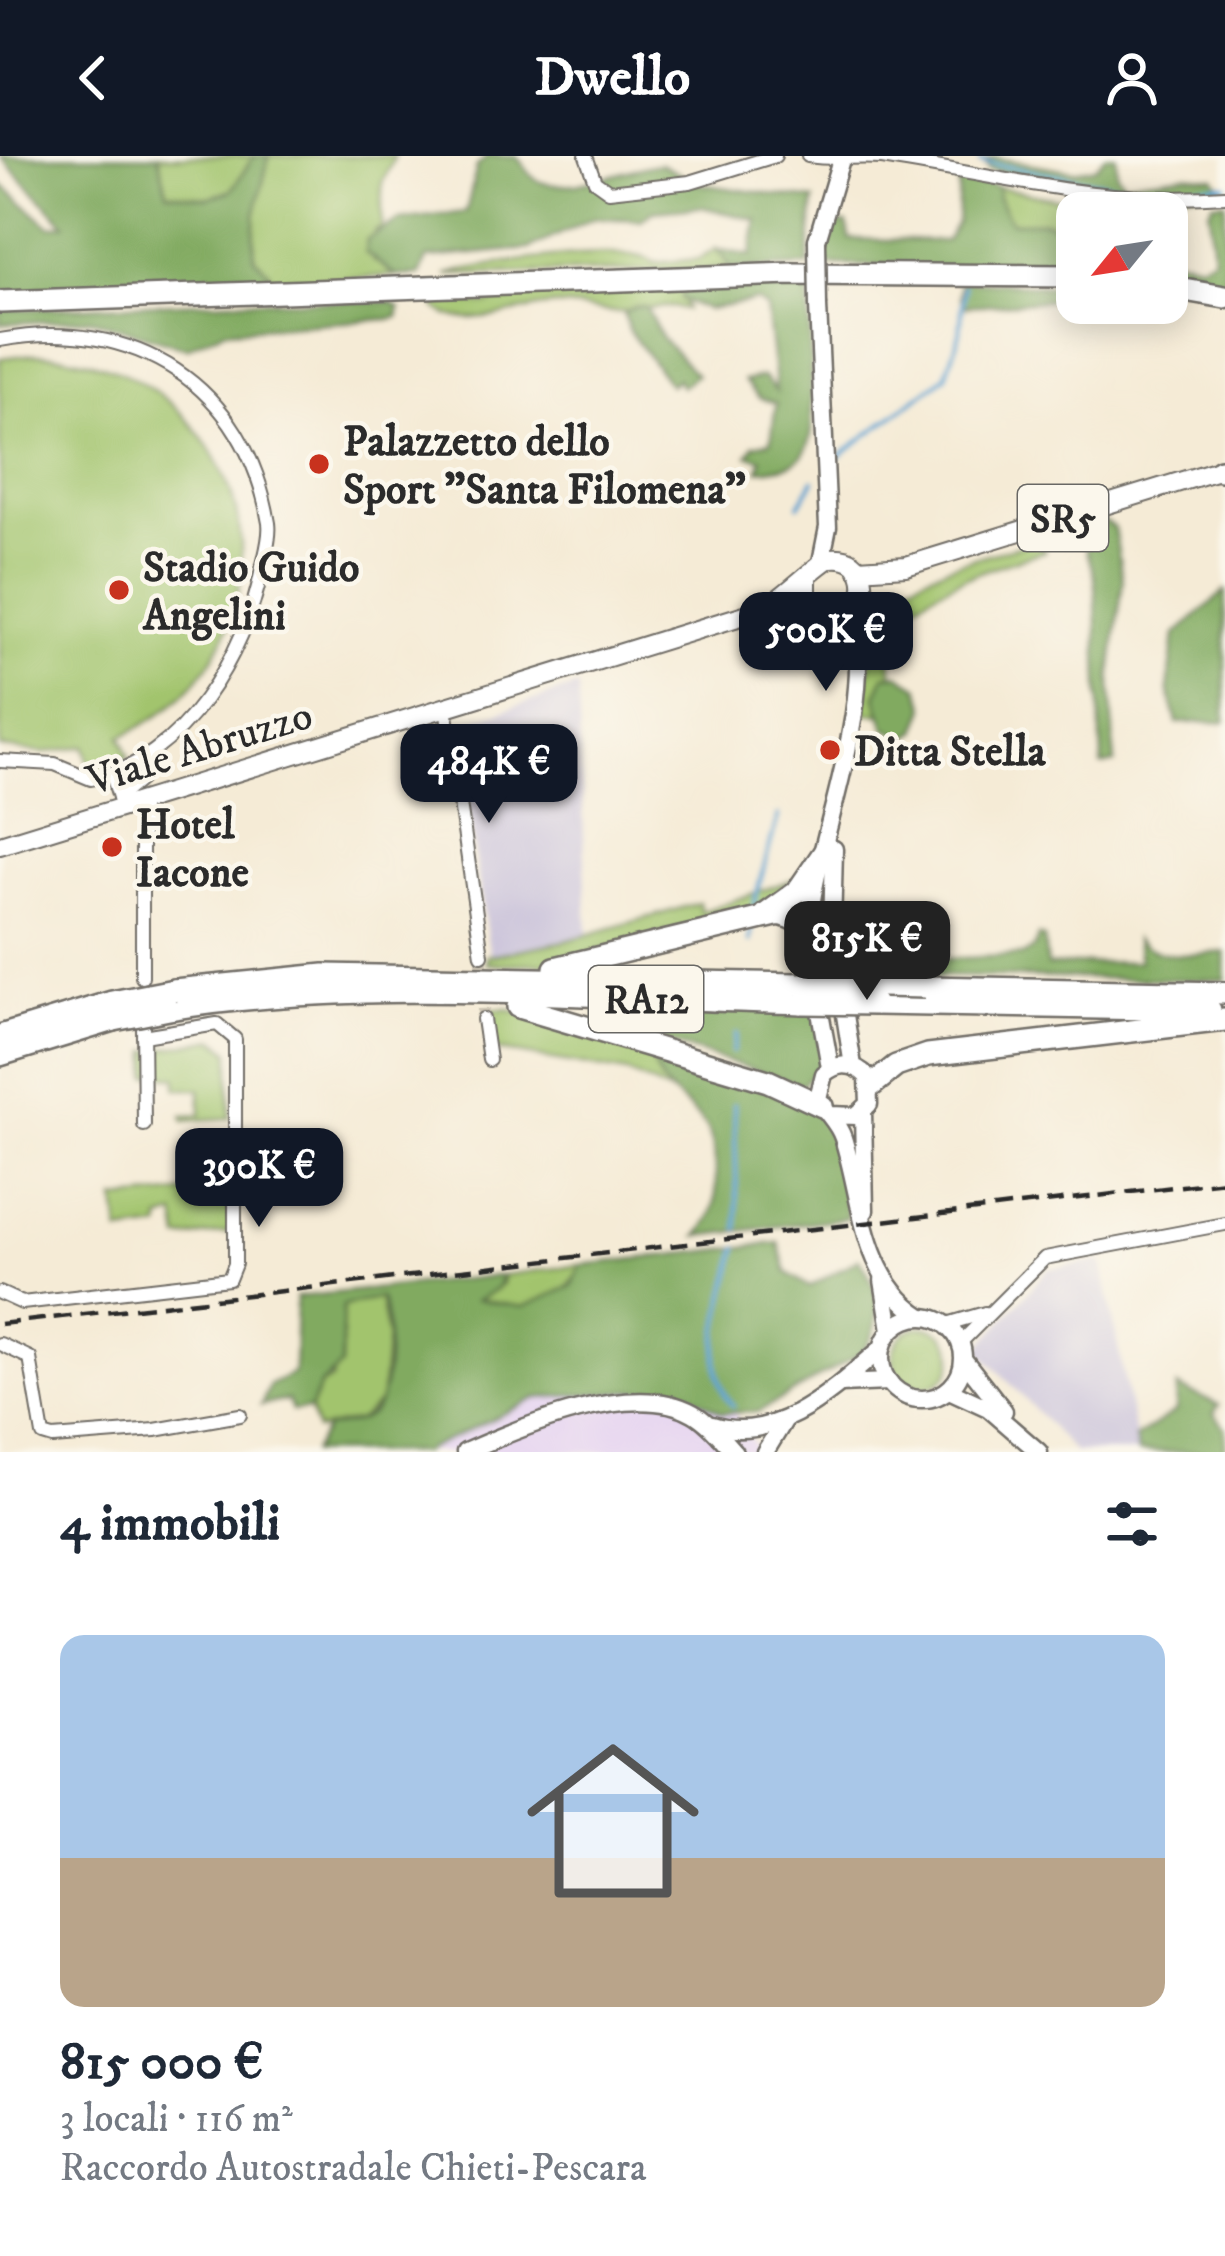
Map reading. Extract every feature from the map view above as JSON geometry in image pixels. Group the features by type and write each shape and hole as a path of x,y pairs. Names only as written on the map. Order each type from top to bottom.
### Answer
{"highway":[{"path":"0,302 792,274 1056,276"},
{"path":"1188,291 1225,297"},
{"path":"765,915 796,892 827,848"},
{"path":"519,979 540,969 583,965 765,915 794,916 811,925 834,950"},
{"name":"RA12","path":"0,1036 171,1000 324,975 519,979 800,994 875,1004 1225,1010"},
{"name":"RA12","path":"171,1000 295,994 800,994 925,987 1225,993"},
{"path":"490,996 768,1082 827,1110"},
{"name":"RA12","path":"0,1055 113,1011"},
{"path":"871,1086 896,1066 928,1055 1225,1020"}],"main road":[{"path":"829,560 817,240 842,157"},
{"name":"SR5","path":"858,569 906,566 1223,469"},
{"path":"829,560 858,569 865,592"},
{"path":"829,560 807,578 812,607 843,615 856,662 835,818 834,950 854,1066 871,1086 863,1111 865,1216"},
{"name":"SR5","path":"843,615 865,592 906,566"},
{"name":"Viale Abruzzo","path":"764,609 807,578"},
{"name":"Viale Abruzzo","path":"0,845 764,609 812,607"},
{"path":"707,1424 750,1432 785,1420 882,1348 891,1330 843,1136 818,1090 830,1068 811,925 813,894 835,818"},
{"path":"830,1068 854,1066"},
{"path":"827,1110 848,1118 863,1111"},
{"path":"882,1279 921,1316 947,1324 1024,1437"},
{"path":"891,1330 921,1316"},
{"path":"882,1348 889,1382"},
{"path":"949,1390 962,1351"},
{"path":"839,1384 889,1382 910,1397 924,1399 949,1390 988,1408 1040,1452"},
{"path":"464,1452 562,1411 664,1404 696,1414 734,1452"},
{"path":"765,1452 785,1420"}],"street":[{"path":"586,156 596,182 609,191 690,182 775,156"},
{"path":"808,156 877,157 1072,195 1161,200 1225,196"},
{"path":"0,340 85,334 154,357 200,384 234,428 254,470 270,528 257,594 222,675 163,742 112,775 92,779 55,764 0,761"},
{"path":"446,707 482,956"},
{"path":"112,775 128,802 142,977"},
{"path":"128,802 141,779"},
{"path":"483,1019 489,1060"},
{"path":"0,1293 22,1303 229,1279 235,1264 235,1039 217,1024 143,1031 145,1125"},
{"path":"962,1351 986,1312 1045,1258 1225,1224"},
{"path":"947,1324 986,1312"},
{"path":"0,1344 30,1358 43,1435 53,1438 155,1430 241,1415"}],"shaded area":[{"path":"578,686 588,935 490,956 456,726"},
{"path":"1102,1261 1138,1452 1074,1452 978,1349 1048,1269"},
{"path":"710,1374 759,1452 422,1452 537,1398"}],"green space":[{"path":"0,156 158,156 167,192 207,198 231,191 254,156 269,156 255,216 254,258 269,271 268,283 0,293 0,183 50,226 65,224"},
{"path":"158,156 254,156 231,191 207,198 167,192"},
{"path":"269,156 395,156 382,183 382,228 375,231 373,261 388,266 395,276 268,283 269,271 254,258 255,216"},
{"path":"488,156 516,156 532,177 547,184 579,183 661,164 699,184 814,200 808,266 731,269 717,249 751,256 757,220 701,207 653,211 641,220 594,218 529,249 427,258 420,275 395,276 365,252 367,239 400,220 466,212 477,166"},
{"path":"1105,156 1116,156 1117,174 1124,182 1187,174 1214,177 1219,184 1216,190 1187,192 1101,189 989,170 983,162 995,158 1074,171 1096,167"},
{"path":"959,179 998,187 998,199 1011,222 1056,226 1056,269 822,265 825,224 847,224 850,239 946,241 957,222"},
{"path":"998,187 1056,198 1056,226 1047,222 1011,223 998,198"},
{"path":"1225,201 1225,290 1188,283 1188,261 1200,263 1213,257 1209,210 1213,202"},
{"path":"717,249 731,269 446,275 521,260 588,254 641,257 654,263 699,259"},
{"path":"960,280 1056,287 1056,300 966,306 960,298"},
{"path":"682,288 686,309 614,312 555,306 476,319 447,315 435,307 441,301 485,304 528,292"},
{"path":"682,288 809,288 812,432 806,451 795,462 759,470 762,459 748,455 754,445 771,441 776,403 759,398 744,381 763,377 776,391 766,308 756,301 707,310 681,299"},
{"path":"254,300 391,302 400,308 398,317 389,319 225,330 187,348 91,319 0,324 0,310"},
{"path":"646,307 661,337 696,375 681,387 677,379 670,385 629,331 624,313"},
{"name":"Stadio Guido Angelini","path":"34,354 109,368 169,402 212,452 236,511 241,575 224,637 185,693 121,737 129,757 90,769 85,746 43,753 0,748 0,358"},
{"path":"1102,520 1114,528 1123,581 1111,675 1115,763 1102,766 1095,578 1079,525"},
{"path":"1036,541 1045,551 944,587 890,623 892,675 885,675 876,696 881,714 864,713 878,625 899,591 956,564"},
{"path":"1225,591 1225,722 1177,723 1168,689 1175,635"},
{"path":"898,674 919,687 926,707 917,731 907,738 886,729 876,696 885,675"},
{"path":"797,878 759,908 551,964 487,964 487,956 566,941 699,903 701,912"},
{"path":"1038,936 1044,938 1047,966 1139,961 1136,939 1167,954 1225,952 1225,980 905,976 907,961 1023,955 1034,948"},
{"path":"598,1007 817,1009 824,1061 802,1085 597,1021"},
{"path":"507,1009 663,1054 653,1065 673,1094 627,1073 495,1050 488,1010"},
{"path":"215,1039 230,1052 230,1118 184,1121 183,1116 201,1115 200,1089 177,1089 177,1077 148,1075 149,1051"},
{"path":"663,1054 752,1082 816,1114 834,1147 848,1218 698,1236 715,1205 713,1147 699,1118 660,1079 655,1059"},
{"path":"229,1188 231,1232 180,1239 176,1215 161,1220 161,1228 120,1233 116,1200"},
{"path":"779,1243 787,1272 809,1287 859,1259 876,1294 877,1320 858,1355 758,1412 722,1413 686,1392 663,1389 537,1398 422,1452 312,1452 326,1428 363,1419 379,1403 387,1356 380,1298 343,1306 341,1366 320,1385 310,1409 292,1411 288,1400 261,1405 270,1385 294,1373 296,1297 503,1275 497,1289 477,1300 523,1307 572,1286 581,1265"},
{"path":"581,1265 565,1289 537,1304 505,1307 476,1299 502,1284 503,1275"},
{"path":"380,1298 387,1336 381,1401 359,1420 316,1430 310,1409 320,1385 331,1380 341,1344 343,1305"},
{"path":"923,1327 944,1336 953,1357 944,1378 923,1387 902,1378 893,1357 902,1336"},
{"path":"1177,1387 1219,1405 1214,1413 1225,1428 1225,1452 1138,1452 1135,1438 1176,1411"}],"waterway":[{"path":"980,162 1131,188 1225,185"},
{"path":"834,460 946,376 960,333 964,286"},
{"path":"799,505 814,480"},
{"path":"753,907 778,816"},
{"path":"750,942 752,926"},
{"path":"732,1052 736,1034"},
{"path":"734,1104 738,1229"},
{"path":"733,1406 723,1390 717,1351 738,1247"}],"tunnel":[{"path":"482,955 483,1019"}],"railway":[{"path":"0,1324 1225,1181"}],"place":[{"name":"Palazzetto dello Sport \"Santa Filomena\"","path":"319,464"},
{"name":"Stadio Guido Angelini","path":"119,590"},
{"name":"Ditta Stella","path":"830,750"},
{"name":"Hotel Iacone","path":"112,847"}]}
